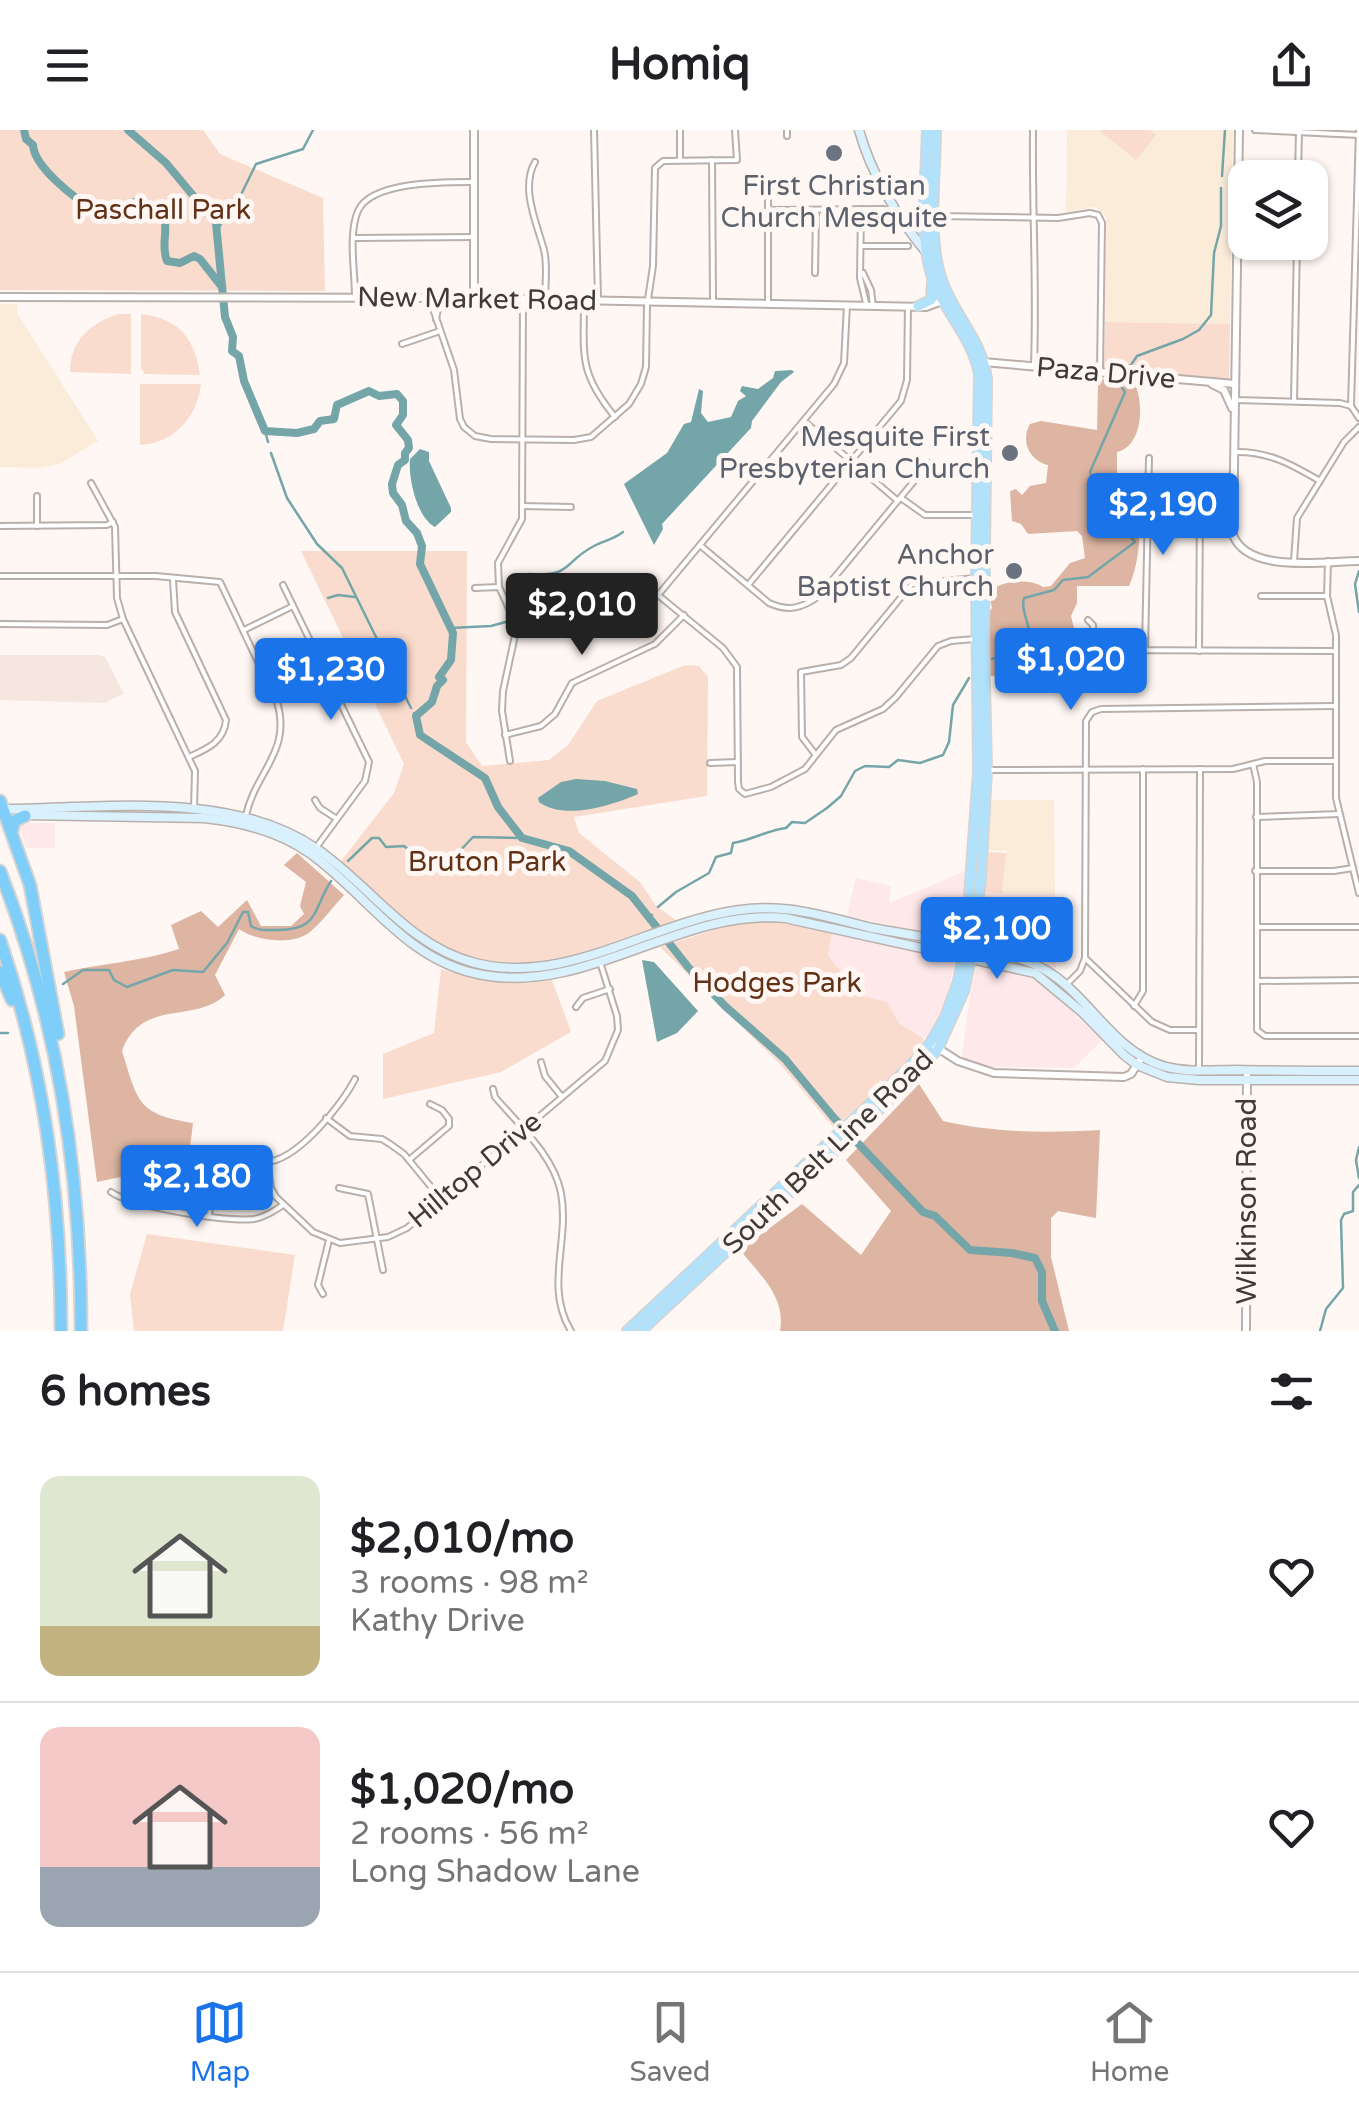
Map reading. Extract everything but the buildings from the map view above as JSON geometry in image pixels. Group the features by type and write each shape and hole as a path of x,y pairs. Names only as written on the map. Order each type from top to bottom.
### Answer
{"highway":[{"path":"2,810 30,885 45,952 59,1040 56,1053"},
{"path":"12,831 14,821 24,816"},
{"path":"0,871 36,976 56,1053 77,1196 80,1331"},
{"path":"0,940 26,1029 56,1181 61,1331"},
{"path":"0,972 22,1030 41,1102"}],"main road":[{"path":"859,130 872,166 913,236 932,255 942,280"},
{"path":"927,130 931,216 947,299"},
{"path":"931,166 936,130"},
{"path":"913,306 931,300 926,234 931,216"},
{"path":"913,236 926,234"},
{"path":"931,274 947,299"},
{"name":"South Belt Line Road","path":"627,1331 832,1148 934,1046 968,952 978,896 983,771 981,362 947,299"},
{"name":"South Belt Line Road","path":"981,558 976,578 981,640"},
{"name":"South Belt Line Road","path":"968,952 983,771"},
{"path":"2,810 24,816 44,813"},
{"path":"2,810 194,813 245,820 314,851 369,892 435,952 469,961 513,968 554,965 734,910 786,914 1033,964 1140,1061 1199,1075 1359,1071"},
{"path":"314,851 400,936 475,973 511,978 560,974 600,962 623,947"},
{"path":"972,869 973,892 978,896"},
{"path":"361,900 369,892"},
{"path":"580,957 600,962"},
{"path":"1247,1075 1359,1080"},
{"name":"South Belt Line Road","path":"641,1331 681,1286"}],"street":[{"path":"474,130 474,298"},
{"path":"594,130 598,300"},
{"path":"680,130 680,160"},
{"path":"430,298 454,370 464,427 483,438 574,440 591,436 629,404 643,378 653,266 655,168 663,160 737,160 735,130"},
{"path":"1033,130 1032,218 1037,294 1034,366"},
{"path":"1239,130 1233,501 1236,542 1250,558 1359,561"},
{"path":"1255,130 1359,133 1351,406 1359,418"},
{"path":"1298,160 1299,131"},
{"path":"712,160 713,302"},
{"path":"535,162 530,172 532,219 543,248 545,300"},
{"path":"355,298 354,238 357,212 363,202 378,193 428,183 474,182"},
{"path":"768,184 768,304"},
{"path":"768,210 884,209"},
{"path":"815,273 816,210"},
{"path":"861,210 861,267 871,290 869,306"},
{"path":"931,216 1062,218 1090,212 1100,217 1100,371"},
{"path":"354,238 474,237"},
{"path":"861,246 908,246"},
{"path":"1294,401 1297,260"},
{"name":"New Market Road","path":"0,297 474,298 869,306 932,306 947,299"},
{"path":"436,319 441,298"},
{"path":"510,761 503,691 517,626 500,586 498,564 519,526 522,506 523,299"},
{"path":"584,300 586,370 590,383 615,417"},
{"path":"658,595 841,374 847,305"},
{"path":"748,585 901,401 907,380 913,306"},
{"path":"402,344 440,330"},
{"name":"Paza Drive","path":"981,362 1235,384"},
{"path":"1206,382 1224,390 1235,417"},
{"path":"1235,400 1351,406"},
{"path":"804,421 899,500 924,514 981,515"},
{"path":"1294,561 1297,518 1344,442 1359,427"},
{"path":"1234,452 1260,452 1282,459 1320,481"},
{"path":"1145,650 1149,458"},
{"path":"700,546 769,603 782,608 808,604 820,596 929,463"},
{"path":"91,483 113,522 117,598 122,619 195,771 194,813"},
{"path":"37,496 37,526"},
{"path":"1147,500 1233,501"},
{"path":"1199,650 1200,500"},
{"path":"522,506 571,507"},
{"path":"0,526 113,522"},
{"path":"1328,561 1328,596 1336,651 1339,814 1359,893"},
{"path":"0,576 156,576 220,582 277,702 282,733 276,753 251,795 245,820"},
{"path":"816,754 802,738 803,670 836,666 851,658 912,584 976,578"},
{"path":"172,580 173,605 226,720 222,737 190,757"},
{"path":"283,585 369,762 364,782 314,851"},
{"path":"475,588 500,586"},
{"path":"516,634 632,586 650,588 724,648 737,668 739,789 745,794 788,780 805,768 836,730 883,708 938,646 950,641 981,640"},
{"path":"1261,596 1328,596"},
{"path":"244,630 293,606"},
{"path":"505,735 541,726 556,714 572,683 655,644 684,615"},
{"path":"0,624 107,625 122,619"},
{"path":"1088,620 1093,625 1096,648 1336,651"},
{"path":"1063,988 1080,970 1085,958 1086,721 1092,712 1336,706"},
{"path":"983,771 1233,769 1253,764 1336,761"},
{"path":"710,763 738,762"},
{"path":"1253,764 1260,1034 1359,1036"},
{"path":"1134,1006 1142,991 1143,769"},
{"path":"1199,1075 1200,769"},
{"path":"314,800 337,819"},
{"path":"1256,817 1339,814"},
{"path":"1256,871 1334,872 1354,868"},
{"path":"1258,926 1359,927 1359,916"},
{"path":"1085,958 1152,1022 1170,1030 1200,1030"},
{"name":"Hilltop Drive","path":"329,1240 352,1243 400,1233 605,1061 617,1040 617,1016 600,962"},
{"path":"1258,982 1359,980"},
{"path":"576,1007 583,998 610,989"},
{"path":"934,1046 958,1061 994,1073 1124,1077 1140,1061"},
{"path":"541,1062 544,1076 562,1098"},
{"name":"Wilkinson Road","path":"1246,1331 1247,1075"},
{"path":"209,1214 218,1159 268,1162 292,1153 348,1093 355,1078"},
{"path":"492,1089 551,1166 561,1192 556,1287 571,1331"},
{"path":"408,1160 449,1126 442,1110 430,1104"},
{"path":"326,1118 350,1136 382,1139 408,1160 441,1199"},
{"path":"268,1162 271,1188 283,1205 312,1232 329,1240 318,1285 323,1294"},
{"path":"339,1188 368,1194 382,1270"},
{"path":"111,1192 136,1204 252,1219 283,1205"}],"shaded area":[{"path":"1067,130 1233,130 1233,160 1228,160 1230,324 1105,322 1106,216 1095,207 1066,212"},
{"path":"0,304 17,304 17,313 98,441 59,464 0,467"},
{"path":"1105,377 1132,378 1139,397 1140,420 1133,441 1117,452 1117,493 1127,498 1138,519 1136,563 1129,586 1077,586 1077,603 1071,616 1077,640 1071,646 1050,642 1039,653 1042,666 1053,675 1046,688 988,675 987,615 995,588 1019,582 1051,586 1070,563 1085,558 1082,536 1077,531 1028,534 1021,524 1012,521 1010,491 1016,489 1022,495 1030,486 1046,483 1048,465 1028,449 1027,430 1030,424 1041,421 1097,430 1098,385"},
{"path":"0,655 99,655 105,657 124,694 104,703 0,700"},
{"path":"989,800 1054,800 1055,893 1002,894 1006,851 985,850"},
{"path":"18,823 55,823 55,848 26,848"},
{"path":"297,853 344,895 323,919 310,932 294,939 264,939 239,929 215,975 225,995 199,1009 142,1024 122,1051 142,1103 161,1115 193,1123 186,1181 139,1173 97,1182 74,1006 64,972 179,949 171,925 201,911 218,927 247,900 261,926 291,926 304,914 300,906 306,882 284,865"},
{"path":"966,871 957,939 847,916 856,878 891,886 889,903"},
{"path":"983,891 1055,893 1056,969 1021,954 977,943"},
{"path":"832,931 955,958 939,1015 924,1039 899,1023 887,1002 859,996 828,955"},
{"path":"984,964 1026,974 1046,986 1102,1040 1074,1068 991,1067 962,1057 973,974"},
{"path":"919,1084 943,1121 1021,1131 1100,1130 1096,1218 1058,1211 1051,1218 1051,1257 1069,1331 780,1331 776,1297 740,1250 802,1204 861,1255 891,1211 846,1160"}],"green space":[{"name":"Paschall Park","path":"0,130 203,130 220,154 323,198 325,291 0,290"},
{"path":"1099,130 1149,130 1156,135 1136,160"},
{"path":"118,314 131,314 131,374 70,372 78,342 99,323"},
{"path":"141,314 166,320 183,332 194,351 200,375 145,374 141,368"},
{"path":"1105,322 1230,324 1229,380 1104,368"},
{"path":"140,384 201,384 195,408 182,426 163,439 140,445"},
{"name":"Bruton Park","path":"301,551 467,551 466,742 482,766 549,760 568,745 597,701 685,665 699,666 708,677 707,796 574,817 579,833 640,882 656,906 676,920 548,960 485,960 454,950 421,932 341,861 394,793 404,764"},
{"path":"987,852 1006,853 1002,894 983,891"},
{"name":"Hodges Park","path":"766,921 832,931 828,955 859,995 887,1002 899,1023 924,1039 909,1060 834,1128 780,1064 660,947 739,922"},
{"path":"441,969 496,981 552,980 571,1032 501,1072 383,1099 383,1054 434,1033"},
{"path":"147,1234 295,1255 283,1331 134,1331 130,1294"}],"water":[{"path":"792,370 752,421 751,428 662,524 654,545 624,484 667,453 684,424 691,422 699,389 703,391 701,413 708,422 731,417 738,401 746,396 740,391 742,386 758,389 773,378 775,371"},
{"path":"420,449 429,452 429,461 451,508 435,527 423,515 412,486 410,459"},
{"path":"605,781 637,789 638,794 575,811 549,808 539,802 538,798 561,782"},
{"path":"642,960 654,962 698,1011 677,1033 657,1042"}],"waterway":[{"path":"24,130 40,163 95,210 125,210 140,201 158,208 165,221 167,261 180,263 194,256 222,287"},
{"path":"128,130 166,163 216,223 232,351 239,356 244,381 265,431 297,433 314,429 320,421 334,419 337,405 369,391 379,396 397,394 403,401 403,415 396,425 408,440 409,448 405,460 398,465 393,493 402,505 406,521 417,533 422,546 420,564 453,633 451,660 439,677 443,680 432,702 416,716 420,735 485,778 498,807 522,838 569,851 632,896 688,967 785,1059 834,1118 923,1212 935,1216 970,1250 1035,1258 1042,1272 1042,1301 1055,1331"},
{"path":"237,203 256,164 303,149 313,130"},
{"path":"1222,176 1225,130"},
{"path":"1119,368 1131,365 1137,356 1199,330 1211,315 1221,188"},
{"path":"217,231 222,214 233,208"},
{"path":"992,659 998,657 1008,662 1011,674 1027,671 1027,655 1012,647 1013,638 1028,639 1024,598 1054,590 1063,580 1088,577 1135,542 1097,498 1090,472 1125,392 1118,382"},
{"path":"265,431 268,442"},
{"path":"271,453 287,498 317,544 342,568 411,708"},
{"path":"515,617 520,607 517,592 525,589 529,574 561,571 584,552 623,532"},
{"path":"1359,571 1355,584 1359,612"},
{"path":"328,598 355,597"},
{"path":"450,628 509,621"},
{"path":"658,907 709,873 716,857 731,853 733,843 786,828 792,822 805,823 827,808 841,796 855,771 865,766 889,767 898,760 920,763 943,755 949,742 953,705 969,678"},
{"path":"348,861 372,838 379,838 386,847 404,846 422,860 456,855 473,837 522,838"},
{"path":"63,984 83,970 109,970 114,980 127,987 173,970 203,972 227,943 243,912 248,912 251,926 257,929 300,927 312,917 331,881"},
{"path":"648,919 652,915"},
{"path":"0,1033 8,1033"},
{"path":"1359,1147 1359,1178"},
{"path":"1320,1331 1326,1309 1343,1288 1341,1220 1353,1211 1353,1192 1359,1185"}],"place":[{"name":"First Christian Church Mesquite","path":"834,153"},
{"name":"Mesquite First Presbyterian Church","path":"1010,453"},
{"name":"Anchor Baptist Church","path":"1014,571"}]}
